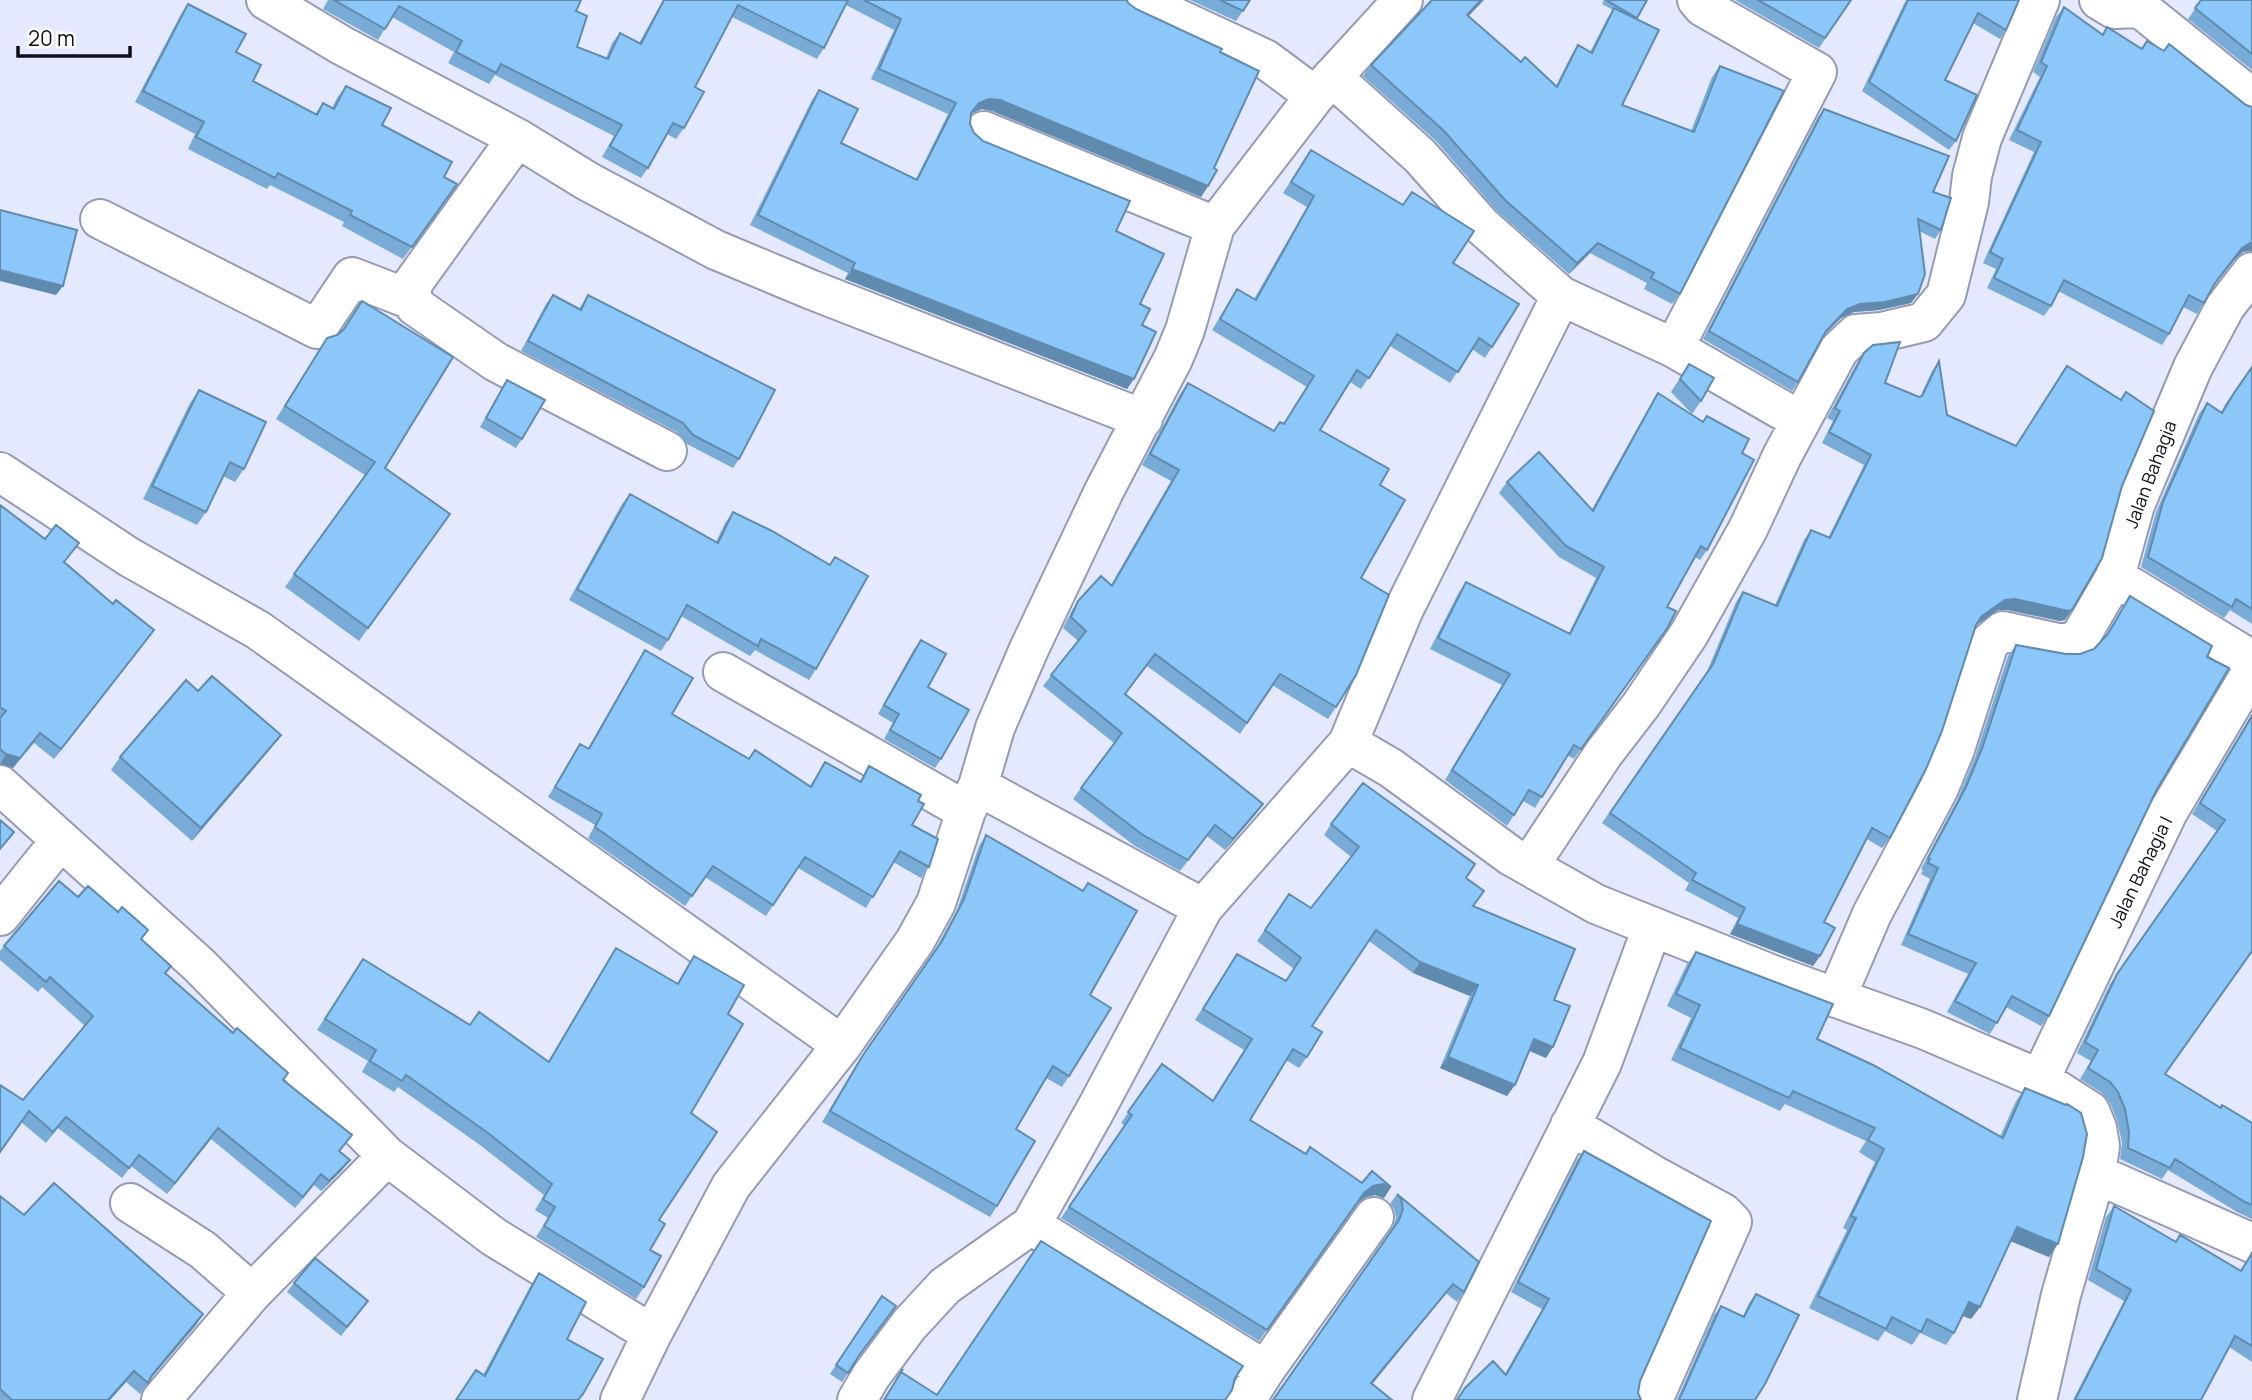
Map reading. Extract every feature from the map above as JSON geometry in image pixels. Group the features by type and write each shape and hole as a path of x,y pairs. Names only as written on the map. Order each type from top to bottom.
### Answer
{"street":[{"path":"266,0 341,45 517,138 587,181 716,250 811,290 1143,419"},
{"path":"1138,0 1324,86 1420,156 1482,226 1561,296 1674,348 1801,421"},
{"path":"620,1400 731,1186 842,1045 915,941 936,903 995,729 1029,649 1185,330 1215,226 1324,86 1403,0"},
{"path":"1674,348 1818,72 1703,7 1697,0"},
{"path":"1529,866 1604,753 1641,705 1689,634 1748,529 1782,456 1839,350 1856,334 1882,332 1924,322 1946,295 1982,138 2040,0"},
{"path":"2099,0 2114,9 2141,4 2252,99"},
{"path":"984,131 1215,226"},
{"path":"517,138 413,283 412,300 419,311 496,362 667,451"},
{"path":"100,219 317,329 352,277 412,300"},
{"name":"Jalan Bahagia","path":"1836,998 1872,914 1939,788 1989,643 2003,631 2058,643 2072,642 2082,634 2115,577 2135,505 2193,367 2225,307 2252,272"},
{"path":"857,1400 871,1376 909,1325 945,1286 1031,1225 1096,1110 1203,908 1348,743 1404,608 1561,296"},
{"path":"0,472 129,557 258,630 842,1045"},
{"path":"2115,577 2252,660"},
{"name":"Jalan Bahagia I","path":"2040,1079 2168,812 2252,671"},
{"path":"723,672 972,799 1203,908"},
{"path":"1348,743 1391,768 1511,856 1596,904 1652,928 1923,1029 2040,1079 2090,1111 2100,1146 2096,1174 2061,1295 2037,1400"},
{"path":"0,785 199,965 387,1156 494,1237 652,1334"},
{"path":"0,916 60,841"},
{"path":"1432,1400 1602,1063 1652,928"},
{"path":"1570,1125 1723,1213 1732,1222 1653,1400"},
{"path":"161,1400 253,1293 387,1156"},
{"path":"2096,1174 2252,1244"},
{"path":"130,1203 203,1250 253,1293"},
{"path":"1031,1225 1255,1385 1374,1217"}],"building":[{"path":"334,0 581,0 576,11 587,16 577,47 608,59 620,33 641,44 664,0 848,0 824,48 738,5 695,87 704,92 684,128 673,123 648,168 610,146 622,125 501,64 496,73 456,52 462,41 399,6 385,29"},
{"path":"864,0 1127,0 1136,9 1222,49 1220,52 1259,71 1208,186 1000,100 989,99 979,103 971,113 970,124 974,133 983,141 1130,201 1116,231 1164,254 1140,304 1150,309 1142,325 1156,332 1134,379 852,269 855,263 758,215 819,90 858,109 841,143 917,180 956,103 879,69 901,19"},
{"path":"1220,0 1250,0 1243,11"},
{"path":"1432,0 1481,0 1467,15 1521,62 1525,57 1557,87 1578,45 1592,53 1614,8 1659,30 1622,105 1694,132 1720,66 1784,91 1680,294 1651,278 1654,273 1598,243 1577,263 1505,200 1444,131 1371,65"},
{"path":"1606,0 1647,0 1637,18"},
{"path":"1758,0 1851,0 1825,38"},
{"path":"1908,0 2019,0 2006,30 1978,13 1945,80 1977,95 1956,141 1869,82"},
{"path":"2201,0 2252,0 2252,54 2195,8"},
{"path":"188,4 246,34 236,52 261,65 253,81 317,115 323,103 334,109 346,86 391,108 382,125 452,162 444,177 457,184 412,247 350,215 352,211 278,173 275,178 196,137 204,122 143,91"},
{"path":"2064,7 2103,35 2107,27 2142,49 2147,41 2164,51 2169,44 2252,107 2252,242 2242,248 2215,283 2204,303 2189,295 2169,334 2064,280 2051,306 1994,278 2003,259 1990,252 2041,142 2017,130 2047,66 2041,62"},
{"path":"1824,109 1949,156 1933,192 1951,198 1941,230 1918,219 1925,274 1918,294 1885,302 1860,304 1847,309 1826,331 1798,382 1709,331"},
{"path":"1311,150 1403,205 1412,192 1474,231 1453,263 1519,304 1492,347 1479,338 1458,372 1397,334 1369,378 1357,370 1320,430 1389,469 1380,485 1405,500 1361,578 1389,595 1356,675 1336,707 1280,674 1247,723 1155,654 1125,694 1263,804 1233,839 1215,825 1188,860 1143,835 1081,788 1122,733 1051,675 1086,631 1071,617 1078,601 1101,576 1112,586 1179,470 1150,454 1188,383 1274,431 1280,422 1284,424 1314,376 1220,319 1237,289 1256,300 1314,196 1291,182"},
{"path":"0,210 77,230 63,286 0,270"},
{"path":"553,295 581,310 588,295 775,390 739,459 693,435 683,423 528,341"},
{"path":"362,301 453,357 385,468 450,514 368,628 294,574 375,462 285,406 327,338 344,329"},
{"path":"1900,342 1885,383 1922,396 1939,361 1947,415 2016,446 2067,366 2121,400 2126,392 2154,411 2122,486 2102,558 2072,610 2015,599 2005,600 1982,616 1976,625 1942,731 1926,769 1890,838 1872,828 1824,922 1835,928 1820,956 1737,924 1745,908 1692,880 1696,873 1610,813 1713,664 1743,592 1777,606 1811,530 1830,538 1871,455 1829,432 1840,411 1835,408 1864,353 1873,345"},
{"path":"1689,364 1714,378 1701,401 1680,379"},
{"path":"2252,367 2252,609 2236,599 2232,607 2148,557 2163,502 2207,403 2222,413"},
{"path":"507,380 545,400 522,439 486,418"},
{"path":"199,390 266,422 244,469 230,462 206,512 152,486"},
{"path":"1658,393 1703,422 1707,416 1749,439 1742,453 1754,460 1707,550 1701,546 1667,607 1676,611 1668,627 1581,749 1574,745 1542,797 1529,790 1514,815 1452,770 1510,674 1438,638 1466,582 1570,634 1604,567 1566,546 1507,482 1539,452 1593,511"},
{"path":"630,494 718,543 733,512 830,565 835,557 868,576 816,669 761,639 758,646 687,605 668,640 577,589"},
{"path":"0,505 45,539 56,525 79,543 64,562 113,604 116,600 154,630 61,749 40,733 20,758 0,749 0,718 6,711 0,707"},
{"path":"2130,596 2212,646 2207,657 2229,668 2156,791 2049,1016 2012,996 1997,1023 1955,1001 1976,963 1908,934 1938,868 1928,863 1928,858 1966,787 1983,746 2016,645 2066,654 2080,654 2094,649 2108,634"},
{"path":"921,640 946,654 928,687 969,710 941,759 890,730 899,714 884,705"},
{"path":"645,650 693,678 672,714 749,759 755,750 811,787 825,762 861,782 869,766 921,795 918,801 924,804 912,825 938,839 929,867 900,851 873,897 805,857 773,905 713,866 692,896 595,827 602,814 555,787 580,744 589,749"},
{"path":"212,676 281,735 201,828 120,757 186,680 198,691"},
{"path":"2252,716 2252,951 2165,1074 2221,1108 2222,1105 2252,1123 2252,1205 2175,1159 2170,1168 2128,1148 2129,1132 2125,1109 2118,1092 2110,1082 2088,1068 2098,1050 2085,1042 2117,974 2225,820 2200,803"},
{"path":"1363,783 1475,864 1466,878 1484,891 1473,906 1575,949 1554,1000 1570,1006 1553,1047 1534,1039 1515,1085 1448,1057 1478,985 1420,962 1376,930 1312,1026 1322,1032 1307,1057 1293,1049 1250,1120 1306,1154 1310,1147 1362,1183 1372,1171 1391,1187 1383,1184 1373,1186 1364,1193 1267,1330 1069,1207 1132,1115 1128,1112 1162,1064 1213,1101 1252,1039 1203,1009 1237,954 1286,981 1301,958 1265,930 1289,894 1311,908 1359,847 1331,824"},
{"path":"0,820 14,832 0,849"},
{"path":"986,835 1083,891 1088,883 1137,911 1090,995 1111,1008 1069,1076 1053,1066 1016,1129 1035,1141 997,1206 830,1111 863,1055 942,941 964,899"},
{"path":"59,881 78,897 88,886 118,912 122,907 148,930 141,939 171,966 165,973 233,1033 237,1028 288,1073 283,1080 352,1135 339,1151 350,1160 329,1181 321,1174 303,1197 218,1128 175,1183 139,1155 129,1168 66,1117 53,1132 29,1111 0,1152 0,1085 23,1100 93,1016 50,977 46,982 4,946"},
{"path":"616,948 678,984 694,956 744,985 728,1014 743,1024 691,1113 717,1132 659,1220 665,1224 650,1250 661,1256 644,1287 544,1226 555,1207 543,1199 552,1184 488,1133 406,1075 402,1081 370,1061 376,1050 325,1019 363,959 470,1025 479,1012 549,1062"},
{"path":"1696,952 1833,1004 1817,1039 1873,1065 2003,1138 2025,1088 2067,1104 2081,1113 2087,1134 2083,1157 2058,1244 2017,1227 1980,1307 1969,1302 1954,1333 1927,1319 1921,1332 1892,1317 1886,1329 1818,1296 1856,1218 1851,1216 1884,1149 1868,1140 1875,1128 1793,1091 1789,1098 1680,1048 1700,1005 1676,994"},
{"path":"1584,1151 1711,1221 1640,1381 1638,1393 1641,1400 1457,1400 1465,1388 1493,1361 1506,1375 1549,1299 1518,1282"},
{"path":"54,1183 203,1314 148,1383 134,1371 108,1400 12,1400 0,1389 0,1196 24,1215"},
{"path":"1397,1194 1479,1262 1464,1292 1453,1284 1371,1383 1392,1400 1273,1400 1399,1220 1403,1209"},
{"path":"2114,1206 2176,1242 2180,1235 2241,1271 2252,1253 2252,1346 2235,1336 2201,1400 2075,1400 2131,1290 2096,1269"},
{"path":"1041,1241 1243,1366 1225,1400 884,1400 901,1372 937,1395"},
{"path":"315,1258 368,1301 347,1327 294,1283"},
{"path":"539,1273 586,1302 567,1339 603,1359 583,1394 578,1400 456,1400 476,1370 485,1376"},
{"path":"1756,1294 1799,1315 1755,1400 1679,1400 1721,1306 1744,1317"},
{"path":"882,1296 896,1306 848,1373 836,1365"}]}
